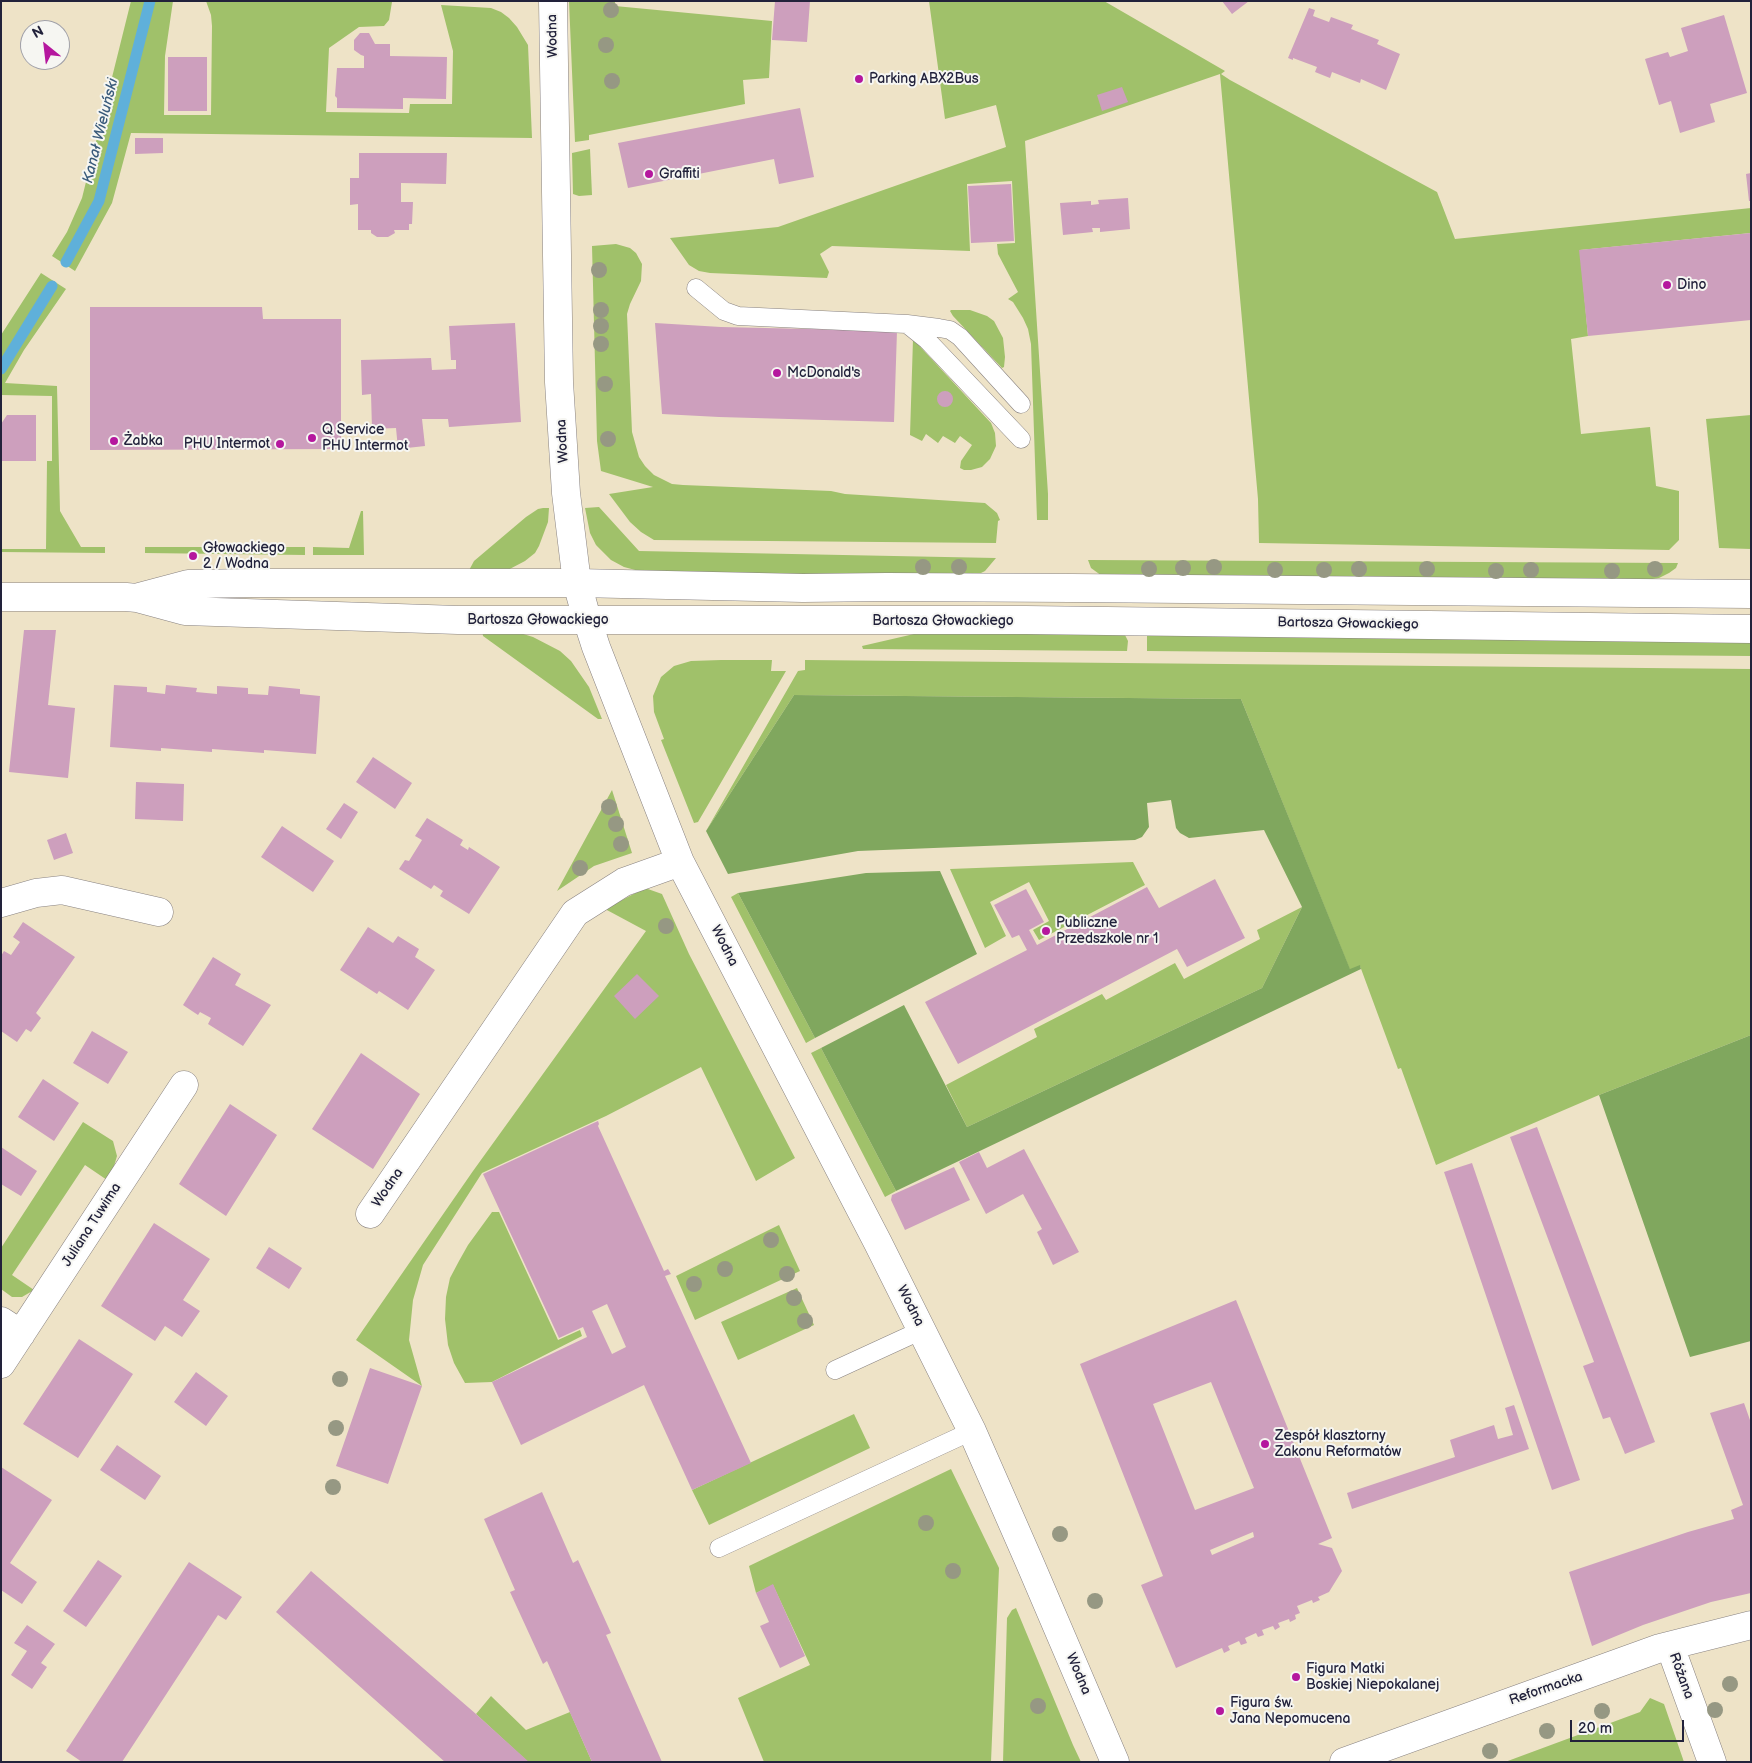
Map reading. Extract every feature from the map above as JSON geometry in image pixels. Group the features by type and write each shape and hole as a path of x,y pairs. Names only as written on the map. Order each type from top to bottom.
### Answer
{"street":[{"name":"Wodna","path":"553,1 559,382 566,493 577,583 587,619 596,647 680,862 922,1330 972,1431 1115,1762"},
{"name":"Bartosza Głowackiego","path":"137,598 188,584 577,583 803,588 1072,588 1751,594"},
{"name":"Bartosza Głowackiego","path":"1,597 137,598 185,611 458,620 1026,620 1751,629"},
{"name":"Wodna","path":"370,1214 575,913 624,882 680,862"},
{"path":"1,902 36,893 62,890 158,912"},
{"name":"Juliana Tuwima","path":"1,1364 11,1328 184,1085"},
{"name":"Reformacka","path":"1344,1762 1670,1646 1751,1625"},
{"name":"Różana","path":"1670,1646 1712,1762"}],"lane":[{"path":"696,288 724,311 738,316 907,324 950,330 960,337 1021,404"},
{"path":"907,324 927,340 1021,439"},
{"path":"835,1370 922,1330"},
{"path":"719,1548 972,1431"}],"green space":[{"path":"131,1 173,1 165,56 164,115 211,115 212,26 211,15 206,1 392,2 389,20 384,26 359,27 329,48 326,112 409,113 410,104 452,104 453,51 441,5 491,8 509,18 528,45 532,138 131,133 112,203 75,271 52,256 67,232 82,198"},
{"path":"569,1 615,1 615,6 772,21 769,78 743,80 745,104 589,135 589,140 575,142"},
{"path":"929,1 1104,1 1225,71 1221,74 1230,80 1437,192 1455,239 1751,208 1751,233 1580,250 1588,336 1571,339 1581,434 1650,427 1656,486 1679,491 1679,540 1669,550 1259,543 1258,499 1220,74 1025,141 1048,494 1048,520 1037,520 1031,344 1028,329 1023,318 1013,302 1008,299 1018,292 998,254 997,244 1015,243 1012,181 967,184 970,251 832,246 820,254 829,272 827,278 699,271 689,265 670,238 778,227 1006,147 996,105 945,119"},
{"path":"590,149 592,195 579,196 573,194 572,153"},
{"path":"616,244 630,248 636,253 642,264 641,281 627,314 632,432 639,457 654,475 672,484 683,485 831,491 845,494 985,503 997,513 1000,520 998,521 996,543 654,540 641,532 630,522 609,494 653,487 601,471 597,441 592,246"},
{"path":"41,273 66,289 24,350 5,383 57,386 60,511 81,547 105,547 105,553 1,552 1,549 46,549 47,461 52,461 52,396 1,395 1,335"},
{"path":"951,310 970,310 987,316 994,321 1003,338 1004,367 1002,368 953,316"},
{"path":"913,339 991,423 995,433 996,446 990,459 982,467 971,470 960,468 961,461 972,445 960,436 955,443 943,436 938,443 926,434 922,441 910,435"},
{"path":"1751,415 1751,549 1719,548 1706,419"},
{"path":"599,507 639,551 996,558 985,571 975,576 654,573 624,567 611,560 596,545 590,533 585,508"},
{"path":"543,508 549,508 548,522 535,553 525,561 504,572 466,576 474,561 526,517"},
{"path":"361,511 363,511 364,555 313,555 313,547 349,548"},
{"path":"145,547 305,547 305,555 145,553"},
{"path":"1088,560 1678,563 1676,568 1669,573 1659,578 1646,580 1102,576 1091,568"},
{"path":"482,630 520,633 533,637 560,651 571,661 589,687 602,719 598,719 483,636"},
{"path":"1124,633 1128,641 1127,651 863,649 862,646 914,634"},
{"path":"1147,634 1751,641 1751,656 1147,651"},
{"path":"772,660 771,671 786,671 698,822 694,823 661,740 664,739 654,712 653,696 661,677 674,666 691,661"},
{"path":"805,660 1751,669 1751,1035 1599,1095 1436,1165 1401,1068 1398,1069 1360,966 1350,970 1241,699 794,695 706,831 798,671 805,670"},
{"path":"794,695 1241,699 1350,969 1360,965 1361,969 896,1191 821,1048 904,1005 967,1127 1262,988 1302,907 1264,830 1189,838 1180,833 1176,828 1171,800 1147,803 1149,827 1142,837 1135,840 858,851 728,874 706,831"},
{"path":"612,790 632,853 594,866 557,891"},
{"path":"1133,862 1145,885 1039,940 1033,930 1049,921 1029,882 990,902 1006,936 985,948 950,869"},
{"path":"940,871 977,954 815,1038 738,893 866,873"},
{"path":"645,888 662,894 689,954 795,1158 756,1181 701,1067 606,1116 482,1173 423,1265 413,1300 409,1340 422,1386 356,1340 473,1171 646,931 605,909"},
{"path":"738,893 815,1038 806,1043 731,897"},
{"path":"1302,907 1262,988 967,1127 946,1085 1037,1037 1034,1029 1102,994 1106,1000 1175,963 1184,979 1260,939 1257,930"},
{"path":"1751,1035 1751,1341 1690,1357 1599,1095"},
{"path":"821,1048 896,1191 885,1197 811,1053"},
{"path":"83,1122 113,1141 117,1156 112,1173 107,1180 85,1165 12,1275 34,1290 22,1297 12,1297 1,1289 1,1248"},
{"path":"492,1212 499,1212 558,1340 580,1330 582,1336 492,1382 465,1383 454,1363 448,1345 445,1319 446,1297 450,1278 459,1261"},
{"path":"779,1225 800,1271 695,1320 676,1276"},
{"path":"797,1288 814,1325 738,1360 721,1322"},
{"path":"854,1414 870,1448 709,1525 692,1490"},
{"path":"951,1469 999,1568 991,1762 764,1762 738,1698 810,1665 773,1585 756,1593 749,1566"},
{"path":"1016,1608 1081,1762 1003,1762 1007,1618 1012,1610"},
{"path":"491,1696 526,1730 570,1712 592,1762 528,1762 476,1714"},
{"path":"1650,1698 1664,1704 1684,1762 1505,1762 1640,1712"}],"building":[{"path":"775,1 810,1 807,42 772,40"},
{"path":"1222,1 1249,1 1232,14"},
{"path":"1309,8 1315,10 1313,16 1329,22 1331,17 1353,25 1351,29 1379,40 1377,44 1400,54 1386,90 1361,79 1360,83 1332,72 1330,78 1315,72 1317,67 1288,58"},
{"path":"1724,15 1747,93 1710,104 1715,122 1680,133 1671,101 1659,105 1645,59 1668,52 1670,57 1688,51 1681,28"},
{"path":"360,33 369,33 375,44 390,44 390,56 447,57 446,99 403,98 403,109 337,108 337,98 335,96 337,68 364,68 364,56 354,50 354,40"},
{"path":"168,57 207,57 207,111 168,111"},
{"path":"1122,87 1128,102 1102,111 1097,95"},
{"path":"800,108 814,177 779,184 774,159 628,188 618,143"},
{"path":"135,138 163,138 163,153 135,154"},
{"path":"359,153 447,153 446,184 401,183 401,202 413,202 412,224 409,224 409,230 394,230 395,233 388,237 377,237 371,233 371,230 358,230 358,204 350,205 350,178 359,178"},
{"path":"1751,173 1751,201 1749,201 1746,174"},
{"path":"1011,184 1014,241 971,243 968,186"},
{"path":"1128,198 1130,229 1100,232 1100,228 1092,228 1093,232 1063,235 1060,203 1091,201 1091,205 1099,204 1098,200"},
{"name":"Dino","path":"1751,233 1751,320 1588,336 1579,250"},
{"path":"90,307 262,307 263,319 341,319 341,449 90,450"},
{"path":"515,323 521,422 449,427 448,419 422,419 425,446 398,449 396,428 372,429 371,394 362,395 361,360 431,358 432,370 456,369 456,360 451,360 449,326"},
{"name":"McDonald's","path":"655,323 721,327 897,331 894,422 662,414"},
{"path":"942,391 948,391 953,396 951,405 942,407 937,402 937,396"},
{"path":"7,415 36,415 36,461 1,461 1,424"},
{"path":"24,630 56,630 48,705 75,708 68,778 9,772"},
{"path":"114,685 147,687 147,692 165,694 166,685 197,688 196,692 217,694 217,686 248,688 248,694 268,695 269,686 300,689 300,694 320,696 316,754 212,749 212,752 161,748 161,751 110,747"},
{"path":"373,757 412,783 395,809 356,782"},
{"path":"136,782 184,784 183,821 135,819"},
{"path":"344,803 358,812 341,839 326,829"},
{"path":"427,818 463,840 460,845 468,850 469,847 500,867 469,914 440,896 443,891 434,885 431,889 399,869 405,860 409,861 422,840 415,836"},
{"path":"282,826 334,861 313,892 261,857"},
{"path":"66,833 73,853 54,860 47,840"},
{"path":"1215,879 1245,938 1187,967 1177,949 958,1064 925,1002 1027,950 1019,935 1012,938 994,905 1026,889 1044,922 1029,930 1037,945 1147,887 1159,908"},
{"path":"23,922 75,957 36,1013 41,1018 31,1032 26,1029 17,1042 1,1031 1,956 4,951 11,955 20,942 13,937"},
{"path":"368,927 393,943 398,936 419,949 415,957 435,970 408,1010 379,991 377,994 340,970"},
{"path":"213,957 241,974 235,985 271,1005 243,1046 208,1024 211,1018 200,1012 198,1015 183,1005"},
{"path":"637,974 659,996 635,1019 614,996"},
{"path":"92,1031 128,1052 108,1084 73,1063"},
{"path":"361,1053 420,1094 373,1169 312,1129"},
{"path":"43,1079 79,1103 54,1141 18,1117"},
{"path":"230,1104 277,1135 226,1216 179,1184"},
{"path":"598,1121 598,1126 664,1271 668,1269 671,1274 665,1276 751,1463 692,1490 644,1385 521,1445 492,1382 587,1337 583,1327 559,1338 483,1174","holes":["607,1304 626,1347 612,1354 592,1311"]},
{"path":"1537,1127 1655,1442 1625,1454 1610,1417 1603,1419 1583,1366 1594,1362 1510,1137"},
{"path":"1,1147 37,1171 21,1196 1,1184"},
{"path":"1024,1149 1079,1252 1053,1265 1037,1232 1042,1229 1023,1194 986,1214 959,1162 979,1152 987,1168"},
{"path":"1472,1163 1580,1480 1552,1490 1444,1172"},
{"path":"954,1167 970,1200 905,1230 891,1200 892,1195"},
{"path":"154,1223 210,1259 183,1300 200,1311 182,1337 165,1326 155,1341 101,1306"},
{"path":"269,1247 302,1268 289,1289 256,1268"},
{"name":"Zespół klasztorny Zakonu Reformatów","path":"1236,1300 1332,1538 1318,1544 1332,1548 1342,1571 1329,1592 1318,1597 1320,1600 1313,1603 1312,1600 1297,1606 1300,1613 1295,1615 1296,1619 1290,1622 1289,1619 1278,1623 1280,1627 1275,1630 1273,1626 1262,1630 1264,1635 1258,1637 1256,1633 1245,1638 1247,1643 1241,1645 1239,1641 1228,1646 1230,1650 1224,1653 1222,1648 1176,1668 1141,1585 1163,1576 1080,1364","holes":["1211,1382 1254,1488 1195,1510 1153,1404","1253,1532 1254,1537 1212,1555 1210,1550"]},
{"path":"79,1339 133,1374 78,1458 23,1424"},
{"path":"370,1368 422,1386 388,1484 336,1466"},
{"path":"196,1372 228,1396 206,1426 174,1402"},
{"path":"1744,1403 1751,1423 1751,1593 1711,1602 1643,1625 1592,1646 1569,1572 1688,1532 1734,1519 1731,1510 1743,1505 1710,1413"},
{"path":"1514,1405 1529,1449 1352,1509 1347,1493 1455,1457 1450,1440 1494,1425 1498,1439 1513,1435 1505,1408"},
{"path":"117,1445 161,1476 145,1500 100,1470"},
{"path":"1,1467 52,1500 10,1563 37,1582 22,1604 1,1590"},
{"path":"542,1492 573,1563 578,1560 611,1633 606,1635 662,1762 592,1762 547,1661 543,1664 510,1592 515,1590 484,1519"},
{"path":"98,1560 122,1576 86,1627 63,1611"},
{"path":"189,1562 242,1597 226,1620 218,1615 122,1762 82,1762 66,1751"},
{"path":"311,1571 529,1762 445,1762 276,1612"},
{"path":"773,1584 805,1656 780,1668 760,1626 769,1622 756,1593"},
{"path":"27,1625 55,1644 41,1663 47,1667 32,1689 11,1675 27,1651 14,1643"}],"waterway":[{"name":"Kanał Wieluński","path":"66,262 99,201 150,1"},
{"name":"Kanał Wieluński","path":"1,369 52,286"}],"place":[{"name":"Parking ABX2Bus","path":"859,79"},
{"name":"Graffiti","path":"649,174"},
{"name":"Dino","path":"1667,285"},
{"name":"McDonald's","path":"777,373"},
{"name":"Q Service PHU Intermot","path":"312,438"},
{"name":"Żabka","path":"114,441"},
{"name":"PHU Intermot","path":"280,444"},
{"name":"Głowackiego 2 / Wodna","path":"193,556"},
{"name":"Publiczne Przedszkole nr 1","path":"1046,931"},
{"name":"Zespół klasztorny Zakonu Reformatów","path":"1265,1444"},
{"name":"Figura Matki Boskiej Niepokalanej","path":"1296,1677"},
{"name":"Figura św. Jana Nepomucena","path":"1220,1711"}]}
